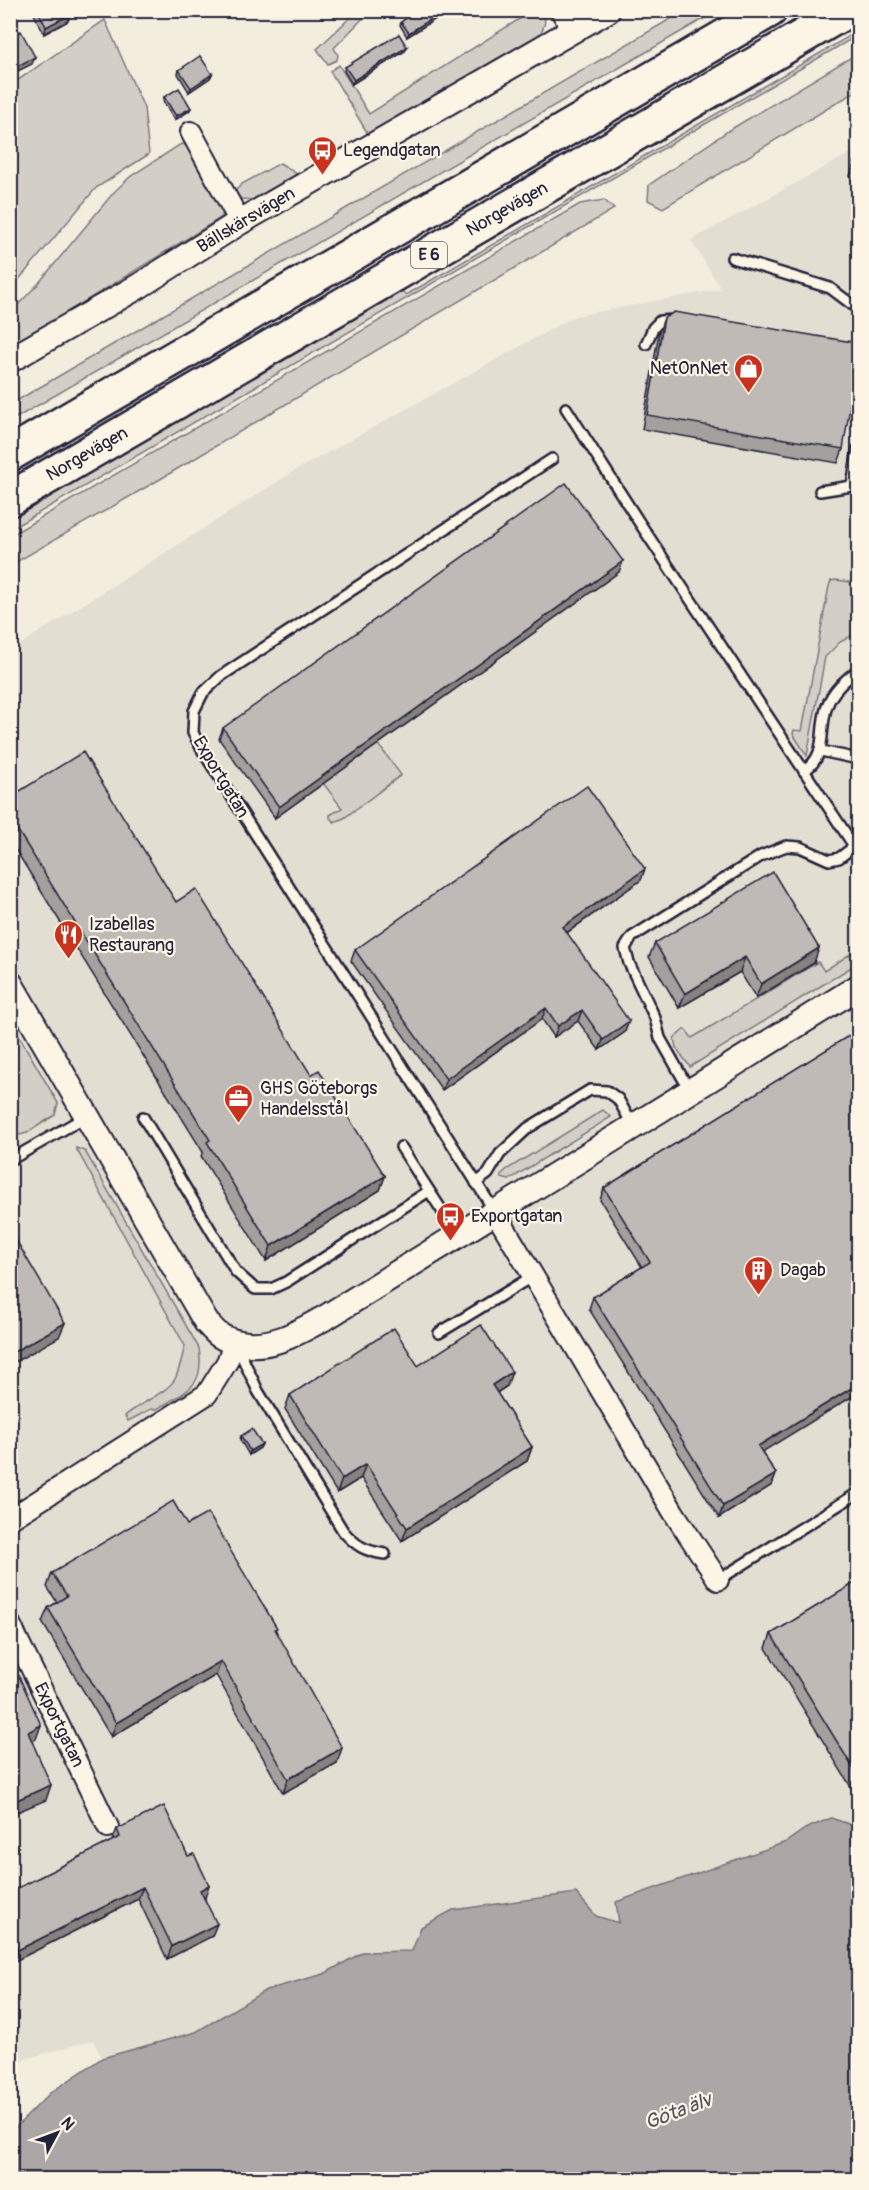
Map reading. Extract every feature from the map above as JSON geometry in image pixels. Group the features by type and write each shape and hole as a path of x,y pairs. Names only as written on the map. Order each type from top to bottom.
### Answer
{"highway":[{"name":"E 6","path":"10,454 770,10"},
{"name":"Norgevägen","path":"10,499 848,10"}],"street":[{"name":"Bällskärsvägen","path":"10,360 139,286 566,21 608,10"},
{"path":"191,132 240,222"},
{"path":"10,983 206,1322 220,1336 251,1345 286,1339 328,1316 858,987"},
{"name":"Exportgatan","path":"495,1212 675,1513 718,1580"},
{"path":"10,1518 207,1394 227,1362 235,1342"},
{"name":"Exportgatan","path":"10,1624 108,1827"}],"lane":[{"path":"732,258 830,288 858,309"},
{"path":"646,344 653,328 660,321 668,319 679,321"},
{"path":"566,408 857,849 829,860 800,847 786,846 761,856 632,937 625,948 629,963 654,1018 660,1038 690,1091"},
{"path":"820,491 852,486 858,449"},
{"name":"Exportgatan","path":"495,1212 204,753 193,733 194,711 203,693 221,676 552,459"},
{"path":"804,771 812,766 821,751 820,737 827,705 839,685 858,670"},
{"path":"821,751 858,759"},
{"path":"476,1183 488,1174 500,1154 528,1128 590,1090 607,1091 618,1099 634,1127"},
{"path":"10,1160 87,1116"},
{"path":"143,1117 236,1272 255,1289 271,1289 286,1282 429,1191"},
{"path":"401,1148 458,1236"},
{"path":"439,1333 533,1276"},
{"path":"235,1342 258,1391 343,1531 355,1545 368,1552 385,1554"},
{"path":"718,1580 858,1493"}],"shaded area":[{"path":"357,11 370,11 334,48 338,55 337,60 328,64 317,49"},
{"path":"532,11 544,11 545,15 543,29 535,38 368,134 330,71 339,65 369,114"},
{"path":"684,11 717,11 11,421 11,404"},
{"path":"105,20 144,108 149,154 96,188 11,289 11,85"},
{"path":"858,31 858,35 11,529 10,516 400,289 406,295"},
{"path":"858,53 858,90 663,208 648,200 649,185 728,131"},
{"path":"181,144 190,148 223,208 222,217 11,347 11,312 38,284 114,192 131,176"},
{"path":"858,149 858,1827 847,1823 805,1829 786,1842 616,1902 620,1923 596,1916 421,1927 412,1951 363,1952 324,1974 266,1990 196,2032 102,2058 93,2040 25,2059 11,2069 11,650 296,470 575,316 721,289 691,240"},
{"path":"280,163 297,174 254,200 241,199 234,192 242,184"},
{"path":"604,200 614,209 162,478 11,565 11,535 580,204"},
{"path":"858,571 858,635 840,642 825,657 807,756 793,734 794,730 802,731 829,586 831,581 836,580 856,583"},
{"path":"378,744 401,775 344,818 334,822 330,815 342,808 323,783"},
{"path":"858,949 858,963 690,1067 676,1048 674,1038 685,1029 692,1038 818,962 824,971"},
{"path":"11,1022 58,1103 55,1115 20,1135 14,1130 14,1118 18,1112 11,1099"},
{"path":"603,1110 611,1117 509,1180 501,1178 506,1170"},
{"path":"76,1148 85,1151 199,1348 199,1372 192,1386 157,1409 151,1409 128,1421 125,1416 160,1393 175,1379 185,1346"}],"water":[{"name":"Göta älv","path":"831,1818 858,1827 858,2179 11,2179 11,2132 50,2093 102,2058 196,2032 266,1990 324,1974 363,1952 412,1951 421,1927 453,1910 576,1893 596,1916 619,1923 616,1902 786,1842 805,1829"}],"building":[{"path":"38,10 69,10 71,14 46,27"},
{"path":"419,10 445,10 409,33 401,22"},
{"path":"21,31 35,57 10,70 10,36"},
{"path":"399,34 407,47 354,80 345,67"},
{"path":"200,56 212,74 191,88 179,70"},
{"path":"179,88 191,108 176,116 164,97"},
{"name":"NetOnNet","path":"674,312 858,343 858,358 843,449 647,415 664,318"},
{"path":"566,483 623,561 279,807 223,728"},
{"path":"83,752 176,902 196,889 311,1075 319,1070 385,1176 271,1246 207,1142 210,1140 10,818 10,797"},
{"path":"587,786 645,869 563,927 629,1021 603,1040 582,1010 558,1026 546,1008 446,1079 355,950"},
{"path":"773,872 819,948 761,984 745,957 685,994 655,943"},
{"name":"Dagab","path":"858,1030 858,1384 758,1446 776,1474 723,1506 593,1297 650,1262 604,1188"},
{"path":"10,1230 65,1323 10,1354"},
{"path":"481,1325 512,1372 492,1385 532,1447 407,1528 366,1464 342,1479 290,1395 394,1328 418,1366"},
{"path":"252,1429 262,1444 250,1451 241,1436"},
{"path":"173,1501 187,1525 208,1513 277,1628 275,1629 342,1748 288,1779 221,1661 116,1723 48,1608 67,1596 52,1573"},
{"path":"858,1581 858,1776 771,1634"},
{"path":"17,1672 41,1725 28,1732 51,1785 10,1803 10,1675"},
{"path":"164,1806 188,1856 194,1854 209,1885 200,1890 217,1924 172,1946 143,1887 18,1950 10,1935 10,1892 120,1837 117,1829"}],"place":[{"name":"Legendgatan","path":"322,176"},
{"name":"NetOnNet","path":"749,394"},
{"name":"Izabellas Restaurang","path":"68,960"},
{"name":"GHS Göteborgs Handelsstål","path":"239,1124"},
{"name":"Exportgatan","path":"450,1242"},
{"name":"Dagab","path":"759,1296"}]}
